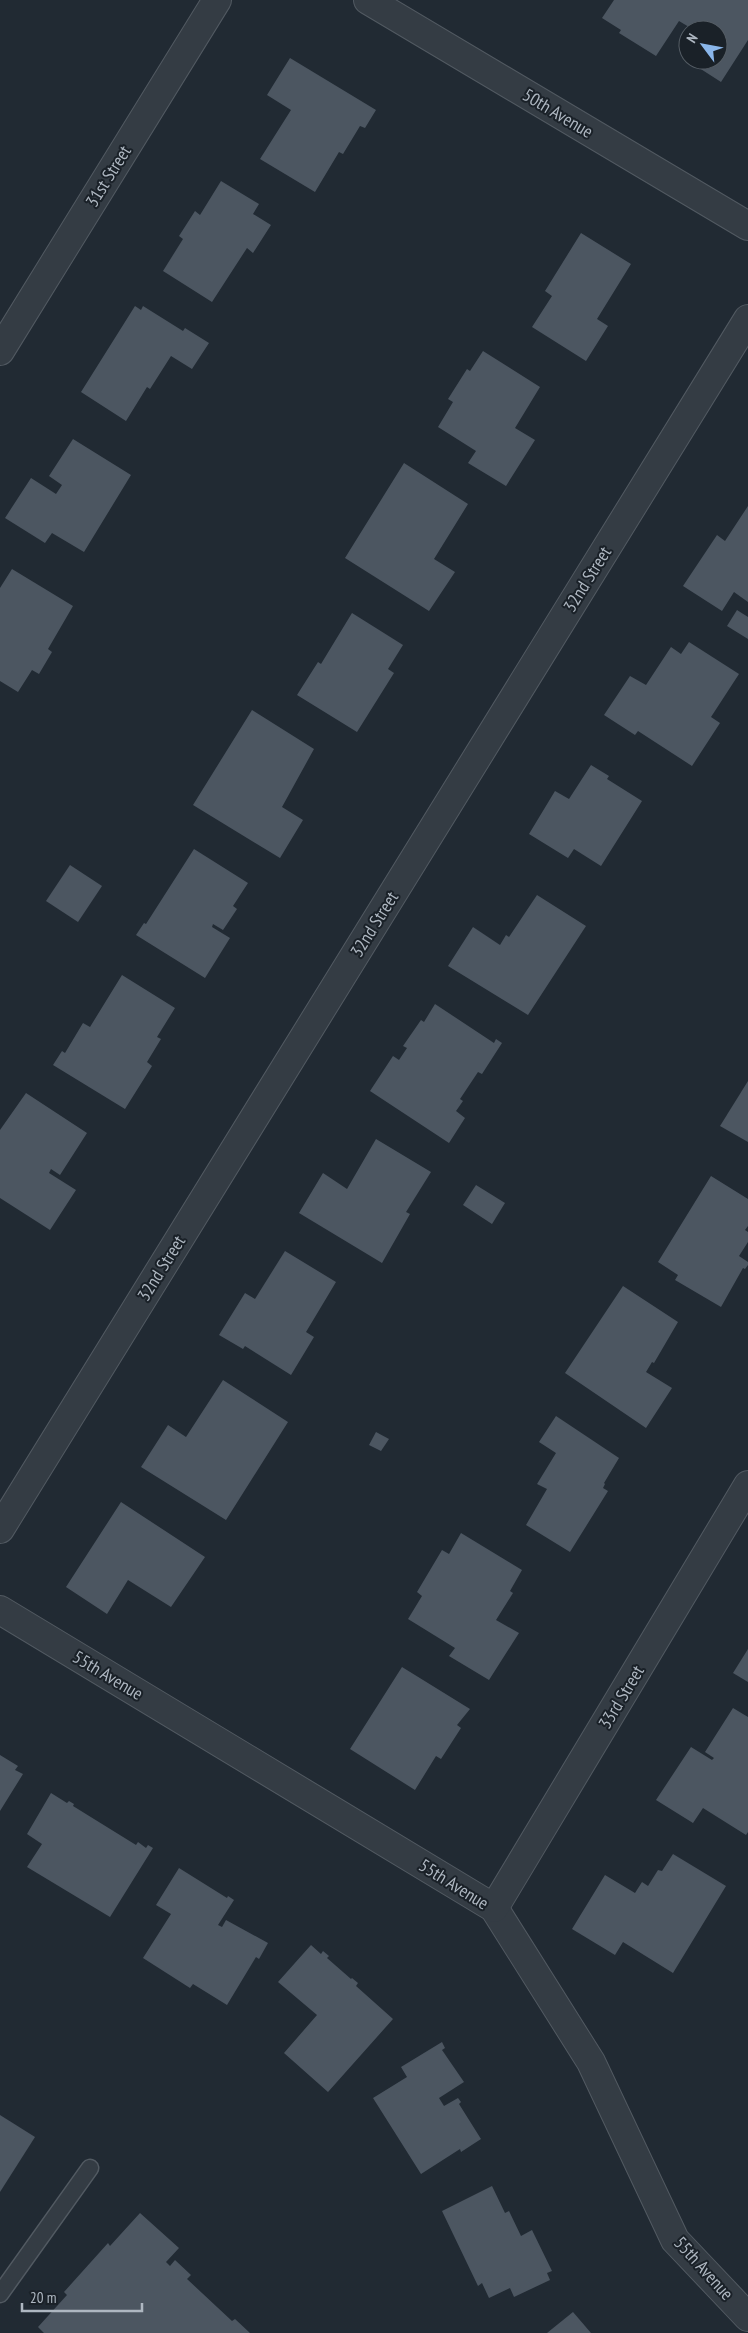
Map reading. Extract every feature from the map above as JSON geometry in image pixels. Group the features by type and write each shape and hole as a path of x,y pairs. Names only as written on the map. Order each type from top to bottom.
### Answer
{"street":[{"name":"31st Street","path":"0,351 217,0"},
{"name":"50th Avenue","path":"368,0 748,226"},
{"name":"32nd Street","path":"0,1529 748,319"},
{"name":"33rd Street","path":"494,1908 748,1486"},
{"name":"55th Avenue","path":"0,1610 494,1908 591,2062 675,2240 748,2317"}],"lane":[{"path":"0,2294 90,2168"}],"building":[{"path":"614,0 748,0 748,40 721,82 702,70 728,70 728,20 678,20 656,56 619,33 621,30 602,18"},
{"path":"290,58 376,110 365,128 360,126 343,154 339,152 315,192 260,159 291,110 267,95"},
{"path":"221,181 259,204 253,214 271,225 253,253 247,248 212,302 163,271 183,239 179,236 195,211 200,215"},
{"path":"581,233 631,264 597,319 608,326 586,361 532,327 552,296 545,291"},
{"path":"135,306 141,310 143,306 183,331 185,328 209,343 192,369 171,356 150,389 147,387 126,421 81,392"},
{"path":"483,351 540,387 515,428 535,440 506,486 468,463 476,451 438,427 453,402 448,399 467,369 470,371"},
{"path":"73,439 131,475 84,552 52,533 45,543 5,518 31,478 56,494 62,485 49,476"},
{"path":"404,463 468,504 434,559 455,572 429,611 345,558"},
{"path":"748,506 748,602 734,592 722,611 683,586 717,535 725,541"},
{"path":"12,569 73,606 48,649 52,652 39,674 32,670 18,692 0,681 0,588"},
{"path":"737,610 748,617 748,639 727,626"},
{"path":"352,613 403,645 388,669 394,673 357,732 297,695 318,662 321,664"},
{"path":"689,642 739,674 711,717 720,723 692,766 638,731 635,735 604,715 630,676 646,685 671,647 681,654"},
{"path":"252,710 314,749 282,807 303,820 280,858 193,805"},
{"path":"591,765 609,776 607,779 642,801 601,866 574,849 568,858 529,834 555,791 569,799"},
{"path":"194,849 248,883 233,906 237,909 223,930 213,924 212,927 230,938 205,978 136,935 144,923 146,924"},
{"path":"70,865 102,886 78,922 46,901"},
{"path":"537,895 586,926 528,1015 448,966 473,927 500,945 506,935 509,937"},
{"path":"122,975 175,1008 157,1037 161,1039 147,1062 152,1066 125,1109 53,1065 62,1051 65,1053 83,1023 90,1027"},
{"path":"435,1004 494,1043 496,1039 502,1043 482,1074 478,1072 460,1099 463,1101 456,1111 465,1118 449,1143 370,1091 393,1056 399,1060 407,1048 403,1046 421,1020 424,1022"},
{"path":"748,1081 748,1142 720,1126"},
{"path":"26,1093 87,1133 60,1175 51,1169 49,1173 76,1190 50,1230 0,1198 0,1130"},
{"path":"376,1139 431,1172 406,1212 410,1214 382,1263 299,1213 323,1173 347,1189"},
{"path":"711,1176 748,1199 748,1226 745,1230 748,1232 748,1242 739,1256 748,1262 748,1265 745,1269 743,1268 721,1307 675,1280 678,1275 658,1262"},
{"path":"476,1185 505,1203 492,1224 463,1205"},
{"path":"285,1251 336,1282 306,1332 314,1337 291,1375 245,1346 243,1349 219,1335 245,1293 255,1299"},
{"path":"623,1286 678,1322 654,1363 652,1362 646,1372 672,1388 646,1428 565,1373"},
{"path":"223,1380 288,1422 226,1520 141,1467 168,1425 186,1437"},
{"path":"556,1416 619,1458 604,1483 603,1488 608,1491 570,1552 526,1525 547,1489 537,1484 556,1453 539,1442"},
{"path":"376,1432 389,1439 381,1451 369,1445"},
{"path":"121,1502 205,1557 171,1607 128,1580 107,1614 66,1587"},
{"path":"461,1533 522,1570 510,1591 513,1593 496,1620 519,1633 489,1680 449,1656 455,1648 408,1619 422,1596 417,1592 442,1550 449,1554"},
{"path":"748,1649 748,1682 733,1673"},
{"path":"402,1667 470,1709 457,1725 461,1728 441,1759 436,1756 415,1790 350,1749"},
{"path":"733,1708 748,1717 748,1832 746,1835 703,1808 693,1823 656,1800 691,1747 712,1760 714,1758 705,1752"},
{"path":"0,1755 18,1766 15,1770 23,1774 0,1811"},
{"path":"51,1793 67,1803 69,1801 74,1804 73,1806 136,1845 138,1842 146,1848 148,1845 153,1848 110,1917 27,1867 42,1844 27,1834"},
{"path":"673,1854 726,1886 673,1973 623,1942 615,1955 572,1929 605,1875 635,1893 642,1882 648,1886 658,1870 662,1871"},
{"path":"179,1868 227,1898 228,1896 234,1900 218,1925 222,1927 226,1920 268,1943 259,1959 256,1957 227,2005 193,1984 190,1988 143,1958 171,1914 156,1905"},
{"path":"311,1945 321,1954 323,1951 329,1956 327,1958 358,1983 356,1986 393,2019 328,2092 284,2053 317,2015 278,1982"},
{"path":"442,2042 445,2048 442,2050 464,2082 439,2098 444,2106 458,2098 461,2102 459,2104 481,2139 461,2152 460,2149 421,2174 373,2098 407,2077 401,2067"},
{"path":"0,2115 35,2137 0,2192"},
{"path":"492,2186 505,2213 509,2211 521,2236 532,2230 552,2271 547,2273 550,2280 514,2297 510,2288 489,2298 482,2283 478,2286 442,2211"},
{"path":"140,2213 179,2248 166,2262 170,2266 175,2260 191,2275 187,2279 232,2321 235,2319 250,2333 44,2333 38,2327 67,2295 64,2292 108,2243 110,2246"},
{"path":"573,2312 591,2333 547,2333"}]}
